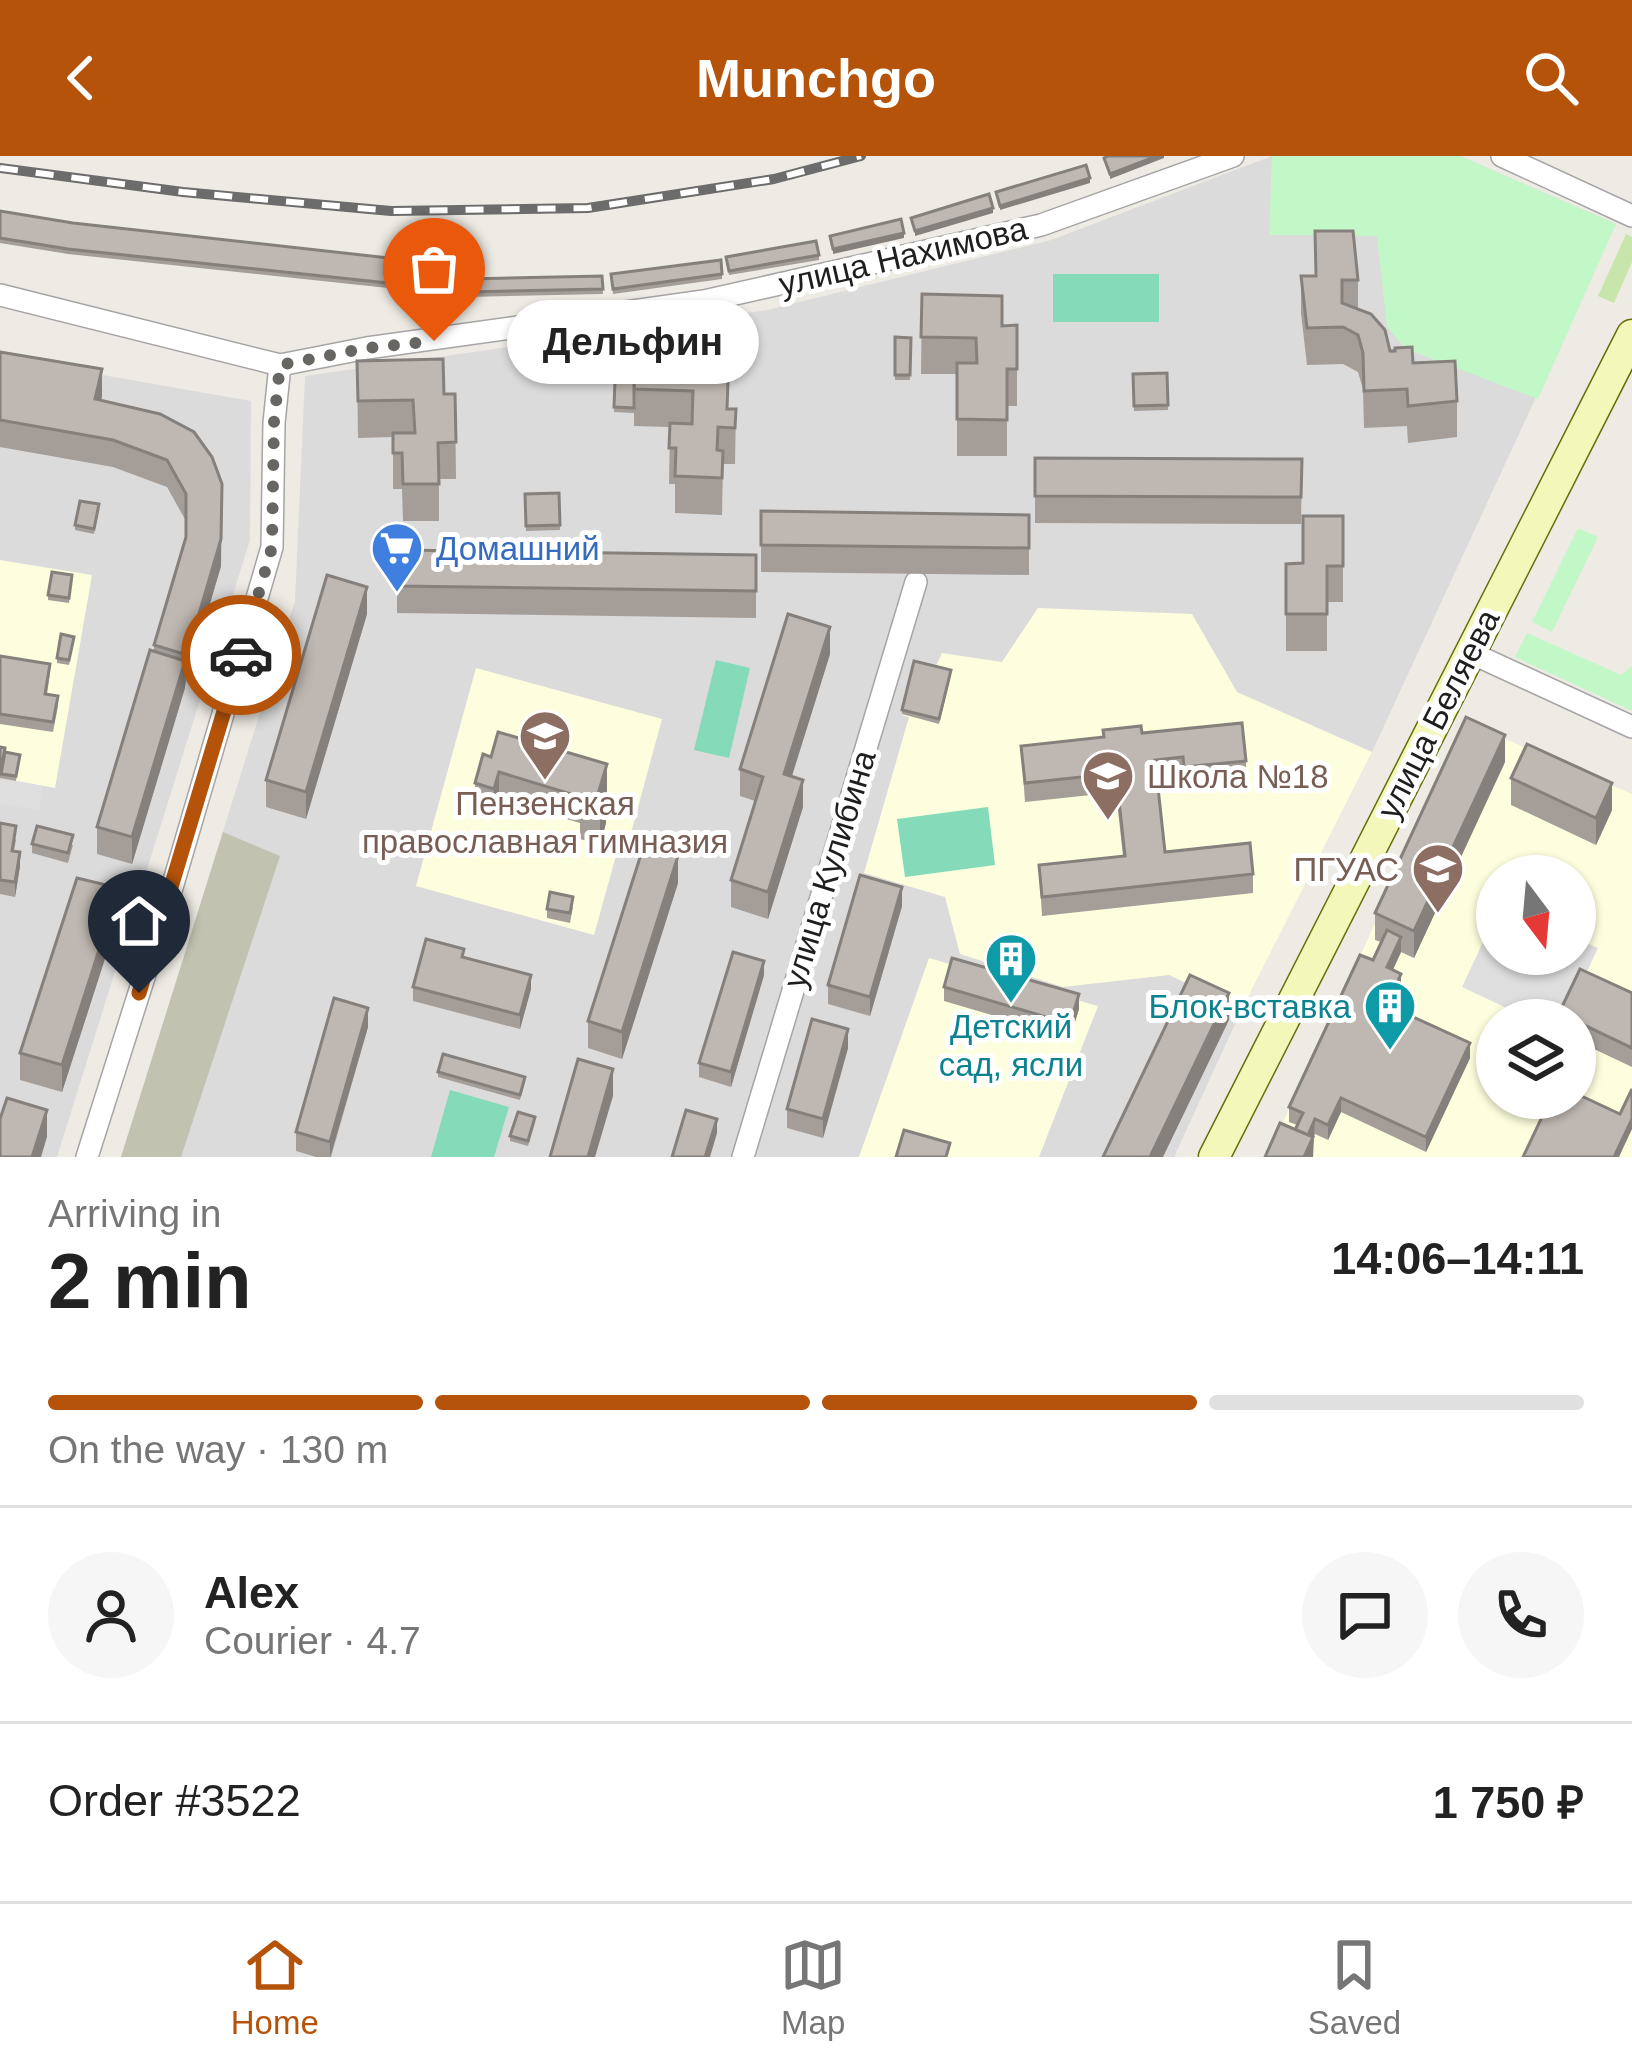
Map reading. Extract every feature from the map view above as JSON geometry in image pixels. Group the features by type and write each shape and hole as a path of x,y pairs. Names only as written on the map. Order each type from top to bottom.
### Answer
{"main road":[{"name":"улица Беляева","path":"1214,1157 1632,335"}],"street":[{"name":"улица Нахимова","path":"0,295 280,365 367,348 651,310 770,287 1041,225 1233,156"},
{"path":"1502,156 1632,216"},
{"path":"87,1157 272,547 280,365"},
{"name":"улица Кулибина","path":"742,1157 916,582"},
{"path":"1469,652 1632,727"}],"shaded area":[{"path":"1272,156 1460,156 1616,224 1372,752 1242,1009 1174,1157 121,1157 295,601 305,376 767,310 1051,240"},
{"path":"0,357 251,401 250,540 57,1157 0,1157"},
{"path":"0,560 92,575 55,788 0,778"},
{"name":"Школа №18","path":"1038,608 1192,614 1237,692 1372,752 1242,1009 1169,975 1063,987 960,954 945,897 864,873 909,717 902,715 915,666 934,670 942,653 1002,662"},
{"name":"Пензенская православная гимназия","path":"476,668 662,719 628,844 617,852 594,935 416,886"},
{"name":"ПГУАС","path":"1468,723 1632,794 1632,1157 1267,1157"},
{"path":"0,778 43,786 39,810 0,804"},
{"path":"223,832 280,856 181,1157 121,1157"},
{"path":"1476,957 1476,975 1585,975 1574,999 1487,999 1462,987"},
{"path":"929,958 1098,1006 1039,1157 859,1157"}],"green space":[{"path":"1272,156 1460,156 1616,224 1538,399 1406,349 1387,327 1377,236 1269,235"},
{"path":"1626,234 1632,237 1632,262 1614,303 1598,296"},
{"path":"1053,274 1159,274 1159,322 1053,322"},
{"path":"1578,528 1598,537 1552,632 1532,622"},
{"path":"1527,633 1621,675 1632,666 1632,711 1515,657"},
{"path":"716,660 750,668 729,758 694,750"},
{"path":"988,807 995,865 905,877 897,819"},
{"path":"450,1090 509,1107 494,1157 431,1157"}],"building":[{"path":"1157,156 1110,174 1104,158"},
{"path":"1086,165 1090,178 1000,206 996,192"},
{"path":"989,194 993,208 915,231 911,218"},
{"path":"0,211 407,260 407,285 0,238"},
{"path":"901,219 904,233 833,249 830,236"},
{"path":"1315,231 1353,231 1358,280 1342,280 1342,303 1371,314 1385,330 1390,351 1412,347 1413,363 1455,361 1457,401 1408,406 1407,389 1364,391 1358,335 1343,327 1307,328 1301,276 1316,276"},
{"path":"816,241 819,255 729,271 726,257"},
{"path":"721,260 722,274 613,289 611,274"},
{"path":"602,276 603,289 423,293 423,280"},
{"path":"922,294 1002,296 1002,326 1017,325 1017,369 1007,369 1007,420 957,419 957,363 977,363 976,338 921,337"},
{"path":"895,337 911,338 910,375 895,375"},
{"path":"635,350 718,353 717,381 728,382 727,409 736,409 735,428 718,427 722,478 675,476 676,448 669,448 670,423 692,424 693,391 634,389"},
{"path":"0,352 102,369 95,399 160,414 194,432 212,457 222,484 221,539 187,655 154,645 186,537 186,494 167,460 113,440 0,420"},
{"path":"443,359 444,394 455,394 456,442 438,443 439,484 403,484 402,453 393,453 393,433 415,433 413,400 358,401 357,361"},
{"path":"1167,373 1168,405 1134,406 1133,374"},
{"path":"615,381 634,382 634,408 614,407"},
{"path":"1035,458 1302,459 1301,497 1035,496"},
{"path":"559,493 560,525 526,526 525,494"},
{"path":"80,501 99,504 94,529 75,525"},
{"path":"761,511 1029,515 1029,548 761,545"},
{"path":"1303,516 1343,516 1343,566 1327,566 1327,614 1286,614 1286,564 1303,563"},
{"path":"397,550 756,555 756,591 397,586"},
{"path":"52,572 72,575 69,598 48,595"},
{"path":"327,575 367,587 306,792 266,780"},
{"path":"788,614 830,627 784,774 803,780 768,892 731,880 763,777 740,769"},
{"path":"61,634 74,637 69,660 57,658"},
{"path":"150,650 185,661 132,837 97,827"},
{"path":"0,656 50,664 45,694 58,696 53,722 0,714"},
{"path":"914,661 951,670 939,719 902,710"},
{"path":"1466,717 1505,735 1414,931 1375,913"},
{"path":"1242,723 1246,761 1184,767 1183,757 1155,760 1165,852 1250,843 1253,874 1042,897 1039,865 1125,856 1115,764 1090,767 1091,776 1025,783 1021,746 1104,737 1103,730 1141,726 1142,733"},
{"path":"498,732 607,764 598,794 606,796 600,818 580,812 584,798 499,772 494,789 475,783 483,754 491,757"},
{"path":"1527,744 1612,783 1596,818 1511,778"},
{"path":"5,752 20,755 16,776 1,774"},
{"path":"0,823 16,826 12,851 20,852 15,882 0,880"},
{"path":"37,826 73,835 68,853 32,844"},
{"path":"644,845 678,856 622,1032 588,1021"},
{"path":"860,875 902,887 870,997 828,985"},
{"path":"77,878 119,888 62,1065 20,1053"},
{"path":"550,892 573,897 570,913 547,909"},
{"name":"Блок-вставка","path":"1387,930 1401,937 1387,967 1401,974 1387,1005 1470,1043 1426,1137 1341,1098 1328,1125 1315,1119 1308,1135 1295,1130 1303,1113 1289,1107 1360,955 1373,960"},
{"path":"426,939 464,949 462,957 531,975 520,1015 413,987"},
{"path":"733,952 764,961 731,1072 699,1063"},
{"path":"952,958 1079,994 1070,1024 944,987"},
{"path":"1190,975 1229,993 1150,1157 1103,1157"},
{"path":"1577,975 1593,975 1632,993 1632,1048 1596,1031 1596,999 1566,999"},
{"path":"334,998 368,1008 330,1142 296,1132"},
{"path":"812,1019 848,1029 823,1119 787,1109"},
{"path":"443,1054 525,1077 520,1095 438,1072"},
{"path":"578,1059 613,1069 588,1157 550,1157"},
{"path":"1632,1089 1632,1119 1614,1157 1523,1157 1541,1119 1596,1119 1596,1103 1620,1114"},
{"path":"7,1098 47,1110 32,1157 0,1157 0,1119"},
{"path":"686,1110 717,1119 705,1157 672,1157"},
{"path":"518,1112 535,1117 528,1141 510,1136"},
{"path":"1280,1123 1313,1137 1304,1157 1265,1157"},
{"path":"904,1130 950,1143 946,1157 896,1157"}],"railway":[{"path":"0,168 183,192 391,211 588,208 774,179 861,156"}],"way so far":[{"path":"241,655 272,547 280,365 434,341"}],"place":[{"name":"Дельфин","path":"434,341"},
{"name":"Домашний","path":"397,594"},
{"name":"Пензенская православная гимназия","path":"545,782"},
{"name":"Школа №18","path":"1108,822"},
{"name":"ПГУАС","path":"1438,915"},
{"name":"Детский сад, ясли","path":"1011,1005"},
{"name":"Блок-вставка","path":"1390,1052"}],"route":[{"path":"139,993 241,655"}]}
